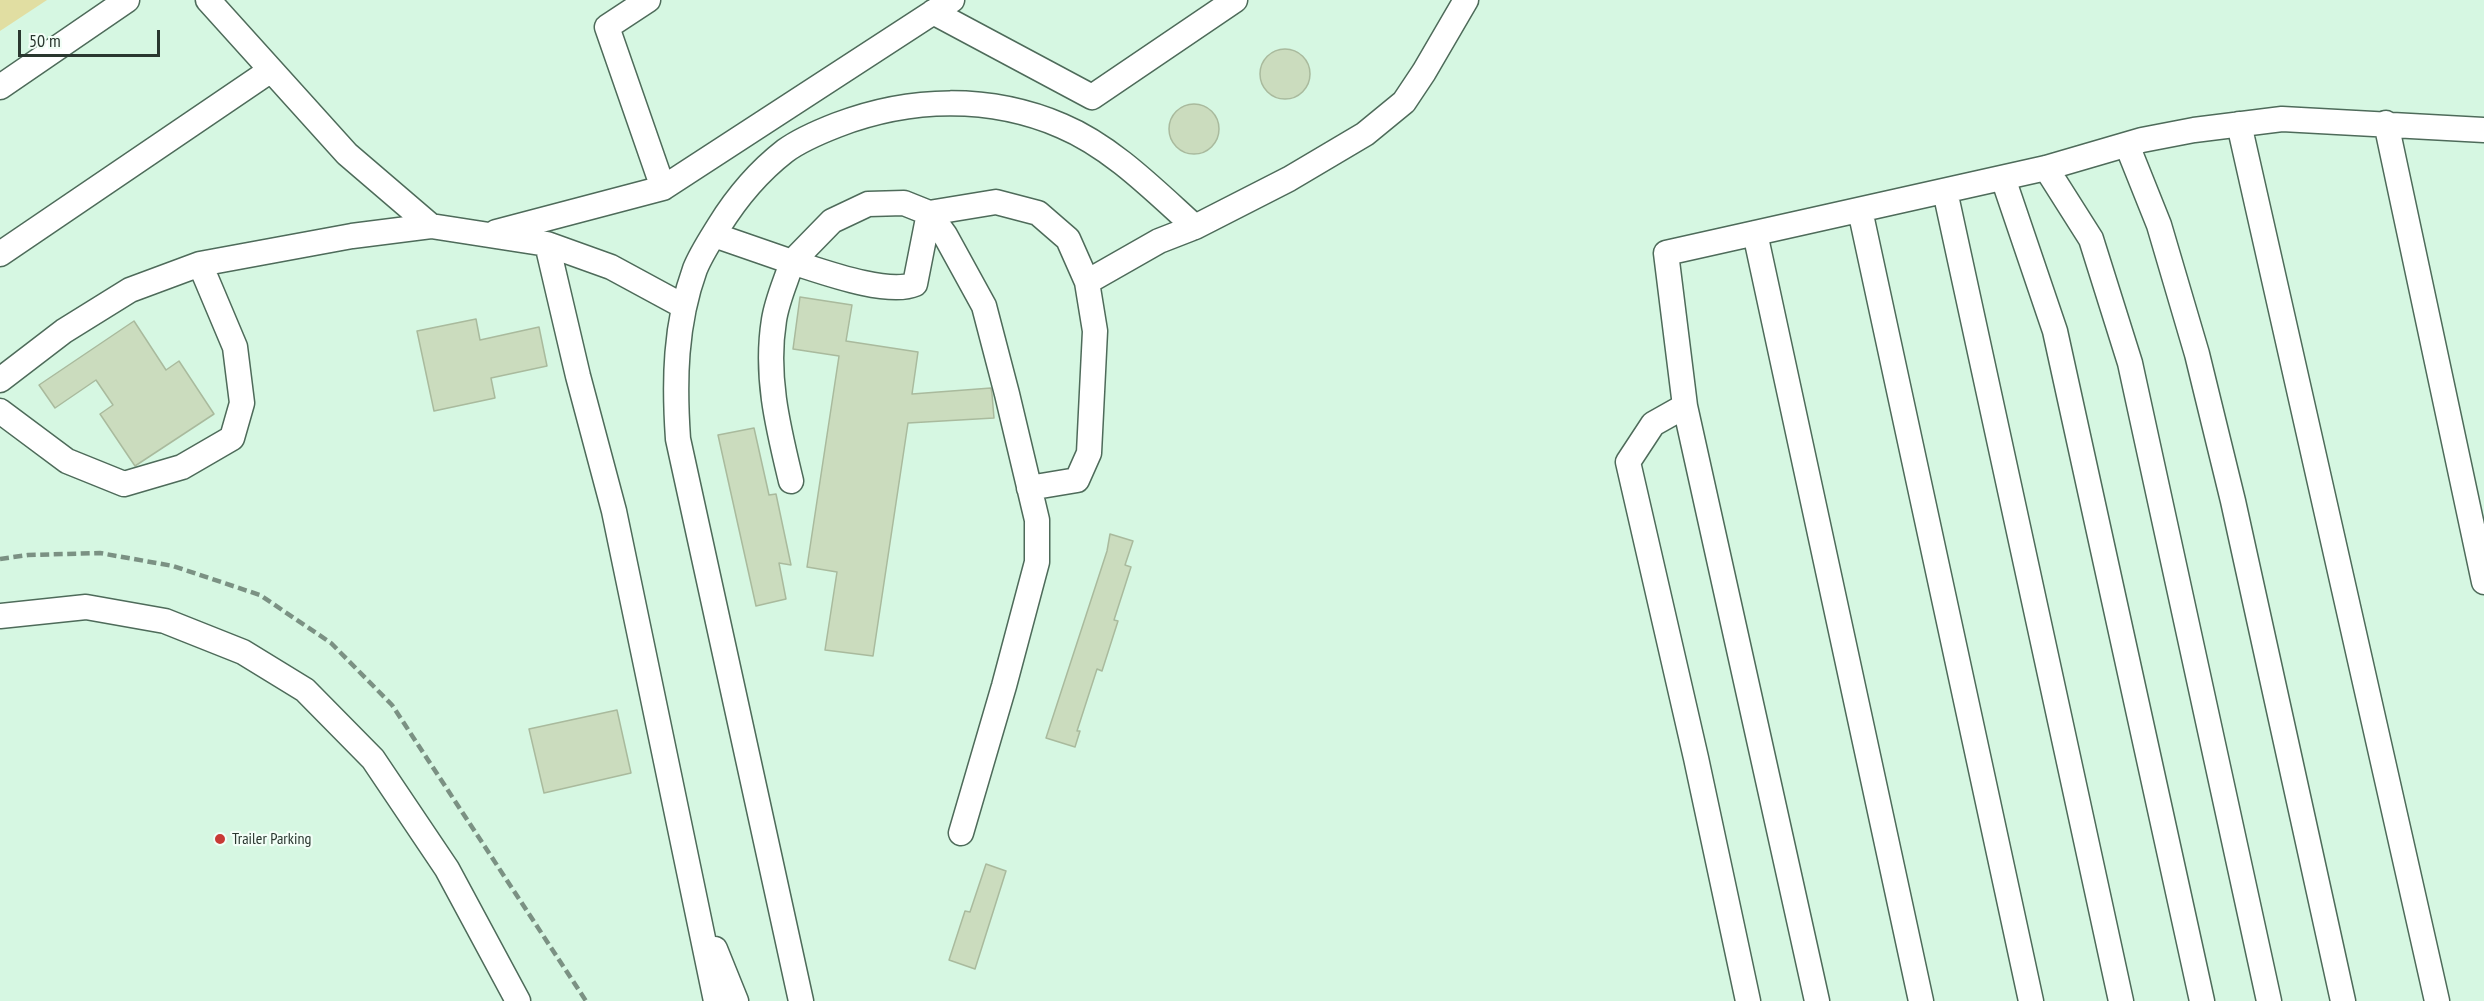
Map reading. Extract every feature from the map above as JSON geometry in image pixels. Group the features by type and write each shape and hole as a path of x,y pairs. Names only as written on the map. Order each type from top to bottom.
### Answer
{"lane":[{"path":"0,87 127,0"},
{"path":"208,0 347,154 431,226"},
{"path":"648,0 607,27 663,188"},
{"path":"485,235 663,188 943,6 1092,97 1235,0"},
{"path":"1087,282 1159,241 1195,227 1289,179 1365,135 1404,102 1425,72 1466,0"},
{"path":"0,254 271,70"},
{"path":"801,1001 678,439 675,384 677,349 683,306 696,267 735,201 762,171 786,150 815,134 884,111 922,104 958,102 991,105 1029,113 1064,127 1098,146 1127,168 1195,227"},
{"path":"1817,1001 1685,406 1666,254 2046,168 2127,144 2194,130 2282,119 2484,130"},
{"path":"2386,123 2484,582"},
{"path":"2240,124 2437,1001"},
{"path":"2127,144 2159,225 2197,354 2233,501 2343,1001"},
{"path":"2046,168 2091,239 2130,363 2269,1001"},
{"path":"2003,178 2055,331 2202,1001"},
{"path":"1945,191 2121,1001"},
{"path":"791,481 774,409 770,354 774,318 792,262 832,221 868,204 903,203 929,213 996,202 1038,213 1068,239 1087,282 1095,331 1089,453 1077,480 1029,488"},
{"path":"1860,210 2031,1001"},
{"path":"714,235 792,262 854,280 904,289 915,284 929,213"},
{"path":"929,213 945,235 984,306 1037,520 1037,562 961,834"},
{"path":"0,380 64,331 130,290 200,264 352,236 431,226 547,244 611,267 683,306"},
{"path":"1755,233 1920,1001"},
{"path":"547,244 578,376 614,511 716,1001"},
{"path":"0,411 67,462 124,484 182,467 232,438 242,403 235,347 200,264"},
{"path":"1685,406 1653,424 1628,462 1696,758 1748,1001"},
{"path":"0,616 86,607 165,621 243,652 305,690 373,759 447,868 518,1001"},
{"path":"696,912 720,959 736,1001"}],"shaded area":[{"path":"0,0 47,0 0,31"}],"building":[{"path":"1285,49 1294,51 1305,60 1310,74 1308,83 1299,94 1285,99 1276,97 1265,88 1260,74 1262,65 1271,54"},
{"path":"1194,104 1203,106 1214,115 1219,129 1217,138 1208,149 1194,154 1185,152 1174,143 1169,129 1171,120 1180,109"},
{"path":"800,297 852,305 846,341 918,352 912,394 991,388 994,418 908,423 873,656 825,650 837,572 807,567 839,356 793,349"},
{"path":"476,319 480,340 539,327 547,366 491,378 495,398 434,411 417,331"},
{"path":"134,321 166,370 179,361 214,414 135,466 100,414 113,405 96,380 55,408 39,385"},
{"path":"754,428 769,495 776,494 791,565 779,563 786,599 756,606 718,435"},
{"path":"1110,534 1133,541 1125,565 1131,567 1114,620 1118,621 1102,671 1097,669 1077,731 1080,731 1075,747 1046,738 1107,551"},
{"path":"617,710 631,773 544,793 529,729"},
{"path":"986,864 1006,871 975,969 949,960 965,911 970,912"}],"railway":[{"path":"0,559 28,555 100,553 173,566 260,595 331,643 392,705 586,1001"}],"place":[{"name":"Trailer Parking","path":"220,839"}]}
